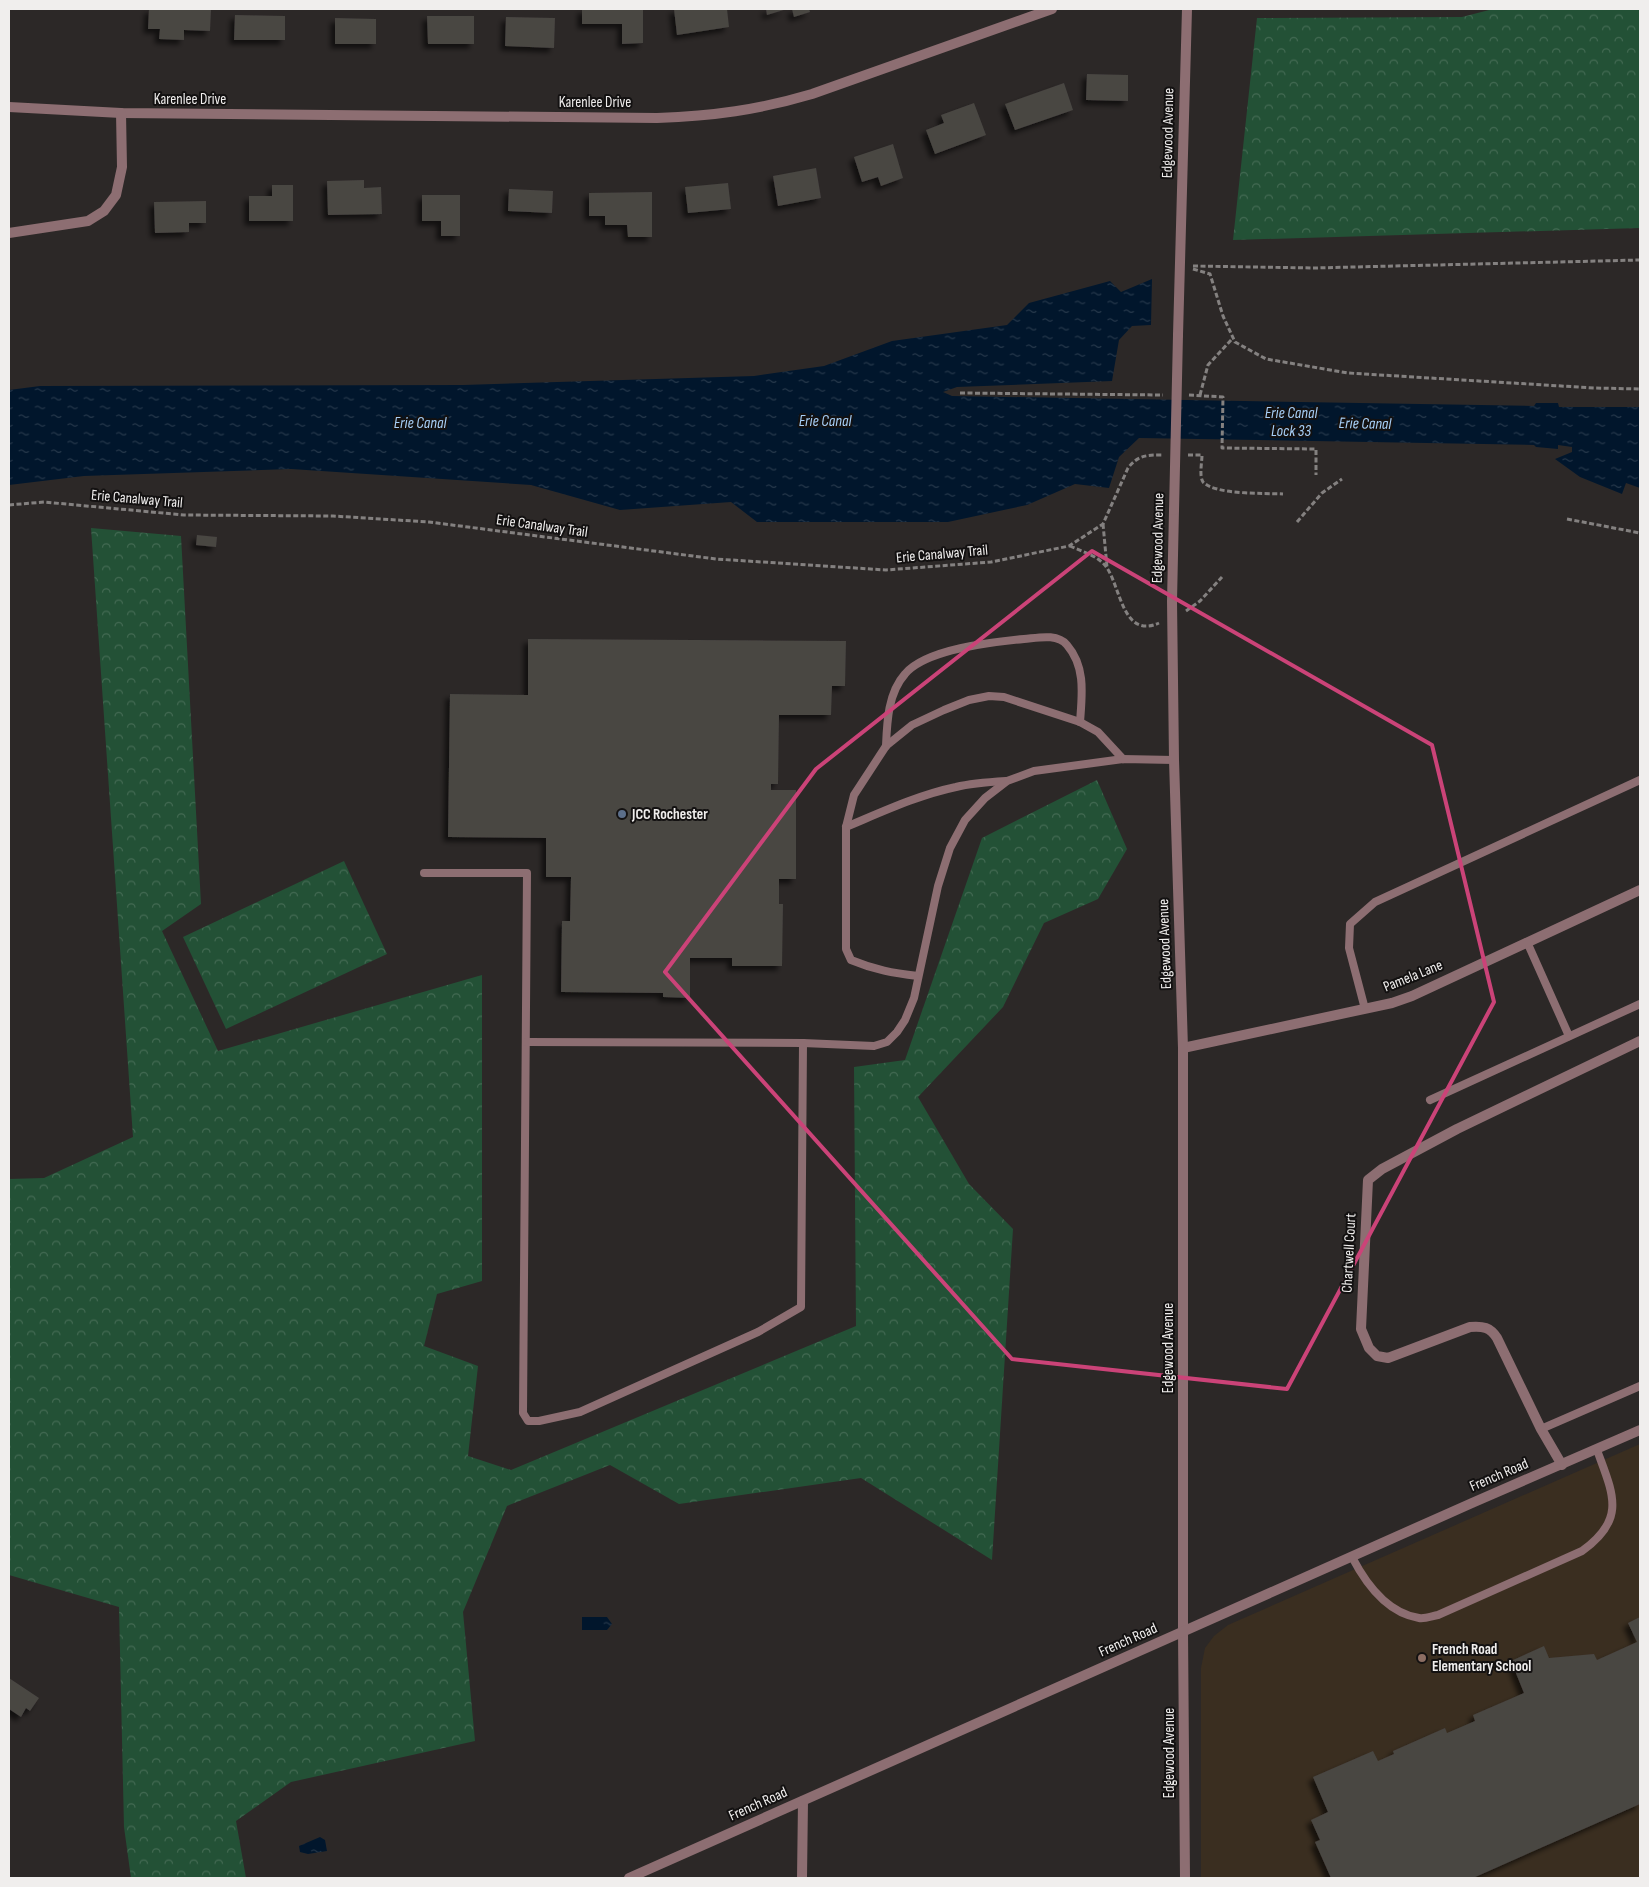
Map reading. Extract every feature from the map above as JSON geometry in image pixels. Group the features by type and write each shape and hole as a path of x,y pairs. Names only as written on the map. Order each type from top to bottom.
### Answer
{"street":[{"name":"Karenlee Drive","path":"9,107 121,114 647,118 703,116 775,105 812,94 1052,9"},
{"name":"Edgewood Avenue","path":"1185,1878 1183,1048 1174,760 1172,601 1187,9"},
{"path":"9,233 88,221 104,211 116,195 122,167 121,114"},
{"name":"Pamela Lane","path":"1183,1048 1392,1003 1412,996 1640,890"},
{"name":"Chartwell Court","path":"1562,1465 1541,1430 1491,1329 1482,1326 1470,1327 1388,1358 1377,1356 1369,1348 1361,1329 1368,1180 1382,1169 1457,1129 1640,1041"},
{"name":"French Road","path":"629,1878 1640,1430"},
{"path":"802,1878 803,1801"}],"lane":[{"path":"886,746 893,692 903,675 912,666 944,652 989,642 1051,637 1066,644 1079,664 1082,689 1080,722"},
{"path":"918,976 885,972 851,960 846,949 846,827 854,795 886,746 912,725 969,700 989,696 1004,697 1080,722 1098,732 1123,759"},
{"path":"846,827 921,796 956,786 1007,781 1034,771 1123,759 1174,760"},
{"path":"1365,1009 1349,948 1350,924 1375,902 1640,780"},
{"path":"526,1042 803,1043 874,1046 887,1042 905,1020 914,998 938,886 950,848 965,820 985,798 1007,781"},
{"path":"424,874 527,873 523,1413 528,1421 539,1421 580,1412 758,1332 801,1307 803,1043"},
{"path":"1527,942 1570,1036"},
{"path":"1430,1100 1640,1004"},
{"path":"1541,1430 1640,1386"},
{"path":"1352,1558 1364,1581 1379,1597 1400,1612 1420,1619 1438,1615 1582,1551 1596,1541 1610,1523 1613,1498 1597,1450"}],"path":[{"path":"1180,266 1313,268 1640,260"},
{"path":"1180,266 1210,274 1223,316 1235,342 1266,359 1348,373 1594,388 1640,389"},
{"path":"1200,395 1208,365 1233,338"},
{"path":"960,393 1171,395"},
{"path":"1180,395 1223,397 1222,448 1316,449 1316,475"},
{"path":"1153,626 1140,625 1133,622 1127,615 1107,568 1103,524 1128,468 1133,462 1140,456 1148,454 1166,455"},
{"path":"1184,455 1202,455 1202,478 1204,482 1214,488 1224,491 1283,494"},
{"path":"1297,522 1322,493 1342,478"},
{"name":"Erie Canalway Trail","path":"9,505 44,502 184,515 333,516 429,522 716,559 886,570 991,562 1070,546 1103,524"},
{"path":"1567,519 1640,533"},
{"path":"1070,546 1095,557 1107,568"},
{"path":"1189,610 1222,577"}],"highlighted area":[{"path":"1092,551 1432,745 1494,1002 1287,1389 1012,1359 665,972 816,769"}],"shaded area":[{"name":"French Road Elementary School","path":"1640,1444 1640,1878 1201,1878 1201,1668 1205,1648 1214,1636 1228,1625"}],"green space":[{"path":"1493,9 1640,9 1640,228 1233,240 1257,18 1462,17"},
{"path":"91,528 181,536 201,904 162,931 218,1051 482,975 482,1281 437,1294 424,1346 478,1366 468,1456 511,1470 856,1326 854,1067 905,1060 982,838 1097,780 1127,849 1098,899 1044,923 1003,1007 918,1097 969,1184 1013,1229 992,1560 861,1478 679,1504 610,1465 507,1506 463,1612 475,1741 291,1782 236,1821 246,1878 131,1878 124,1827 119,1607 9,1575 9,1179 44,1178 133,1137"},
{"path":"344,861 387,954 226,1029 183,937"}],"water":[{"path":"1152,279 1151,325 1132,326 1119,340 1112,381 957,387 943,392 952,396 1534,406 1536,403 1558,403 1559,407 1640,407 1640,488 1626,483 1622,494 1580,477 1555,459 1572,452 1572,447 1558,445 1558,449 1536,447 1534,445 1139,438 1119,457 1109,488 1075,484 1027,505 948,522 757,522 731,502 620,510 531,485 291,469 84,476 9,485 9,390 40,386 463,385 754,376 824,366 892,341 1007,325 1029,303 1110,281 1121,292"},
{"path":"582,1617 607,1617 612,1624 607,1630 582,1630"},
{"path":"320,1837 325,1840 327,1851 308,1854 300,1852 299,1846"}],"building":[{"path":"149,9 211,9 210,31 184,30 184,40 159,39 160,29 148,29"},
{"path":"582,9 643,9 643,43 622,44 622,24 582,24"},
{"path":"674,9 727,9 729,27 677,35"},
{"path":"766,9 787,9 767,15"},
{"path":"792,9 809,9 810,12 794,17"},
{"path":"235,15 285,16 285,40 234,40"},
{"path":"427,16 474,16 474,44 428,44"},
{"path":"506,17 555,18 554,48 505,46"},
{"path":"335,18 376,19 376,44 335,44"},
{"path":"1087,74 1128,75 1128,101 1086,100"},
{"path":"1064,83 1073,110 1015,130 1005,104"},
{"path":"974,103 986,135 935,154 926,130 944,123 941,115"},
{"path":"893,144 903,178 881,186 878,177 862,182 854,157"},
{"path":"816,168 821,198 778,206 773,176"},
{"path":"364,180 364,188 381,187 382,214 328,215 327,181"},
{"path":"728,183 731,209 688,213 685,187"},
{"path":"272,185 293,185 293,221 249,221 249,196 272,196"},
{"path":"509,189 553,191 552,213 508,211"},
{"path":"652,192 652,237 628,237 627,225 605,225 605,216 589,216 589,193"},
{"path":"422,195 460,195 460,236 441,236 441,221 422,221"},
{"path":"206,201 206,223 189,223 189,232 155,233 154,202"},
{"path":"197,535 217,537 216,547 196,545"},
{"name":"JCC Rochester","path":"528,639 846,641 845,686 832,686 831,715 779,715 778,784 771,784 771,790 796,790 796,879 779,879 779,904 783,904 782,966 732,966 732,958 690,958 690,998 663,997 663,993 561,992 562,921 570,921 571,877 546,877 546,838 448,837 450,694 528,695"},
{"path":"1640,1617 1640,1804 1473,1878 1331,1878 1315,1842 1320,1840 1311,1820 1328,1812 1313,1777 1373,1751 1378,1761 1394,1754 1393,1751 1445,1728 1447,1733 1475,1721 1473,1715 1524,1693 1511,1661 1544,1646 1549,1658 1594,1654 1597,1660 1637,1642 1628,1623"},
{"path":"9,1678 39,1698 30,1711 26,1708 21,1717 9,1709"}],"place":[{"name":"JCC Rochester","path":"622,814"},
{"name":"French Road Elementary School","path":"1422,1658"}],"water label":[{"name":"Erie Canal","path":"825,421"},
{"name":"Erie Canal Lock 33","path":"1291,422"},
{"name":"Erie Canal","path":"420,423"},
{"name":"Erie Canal","path":"1365,424"}]}
